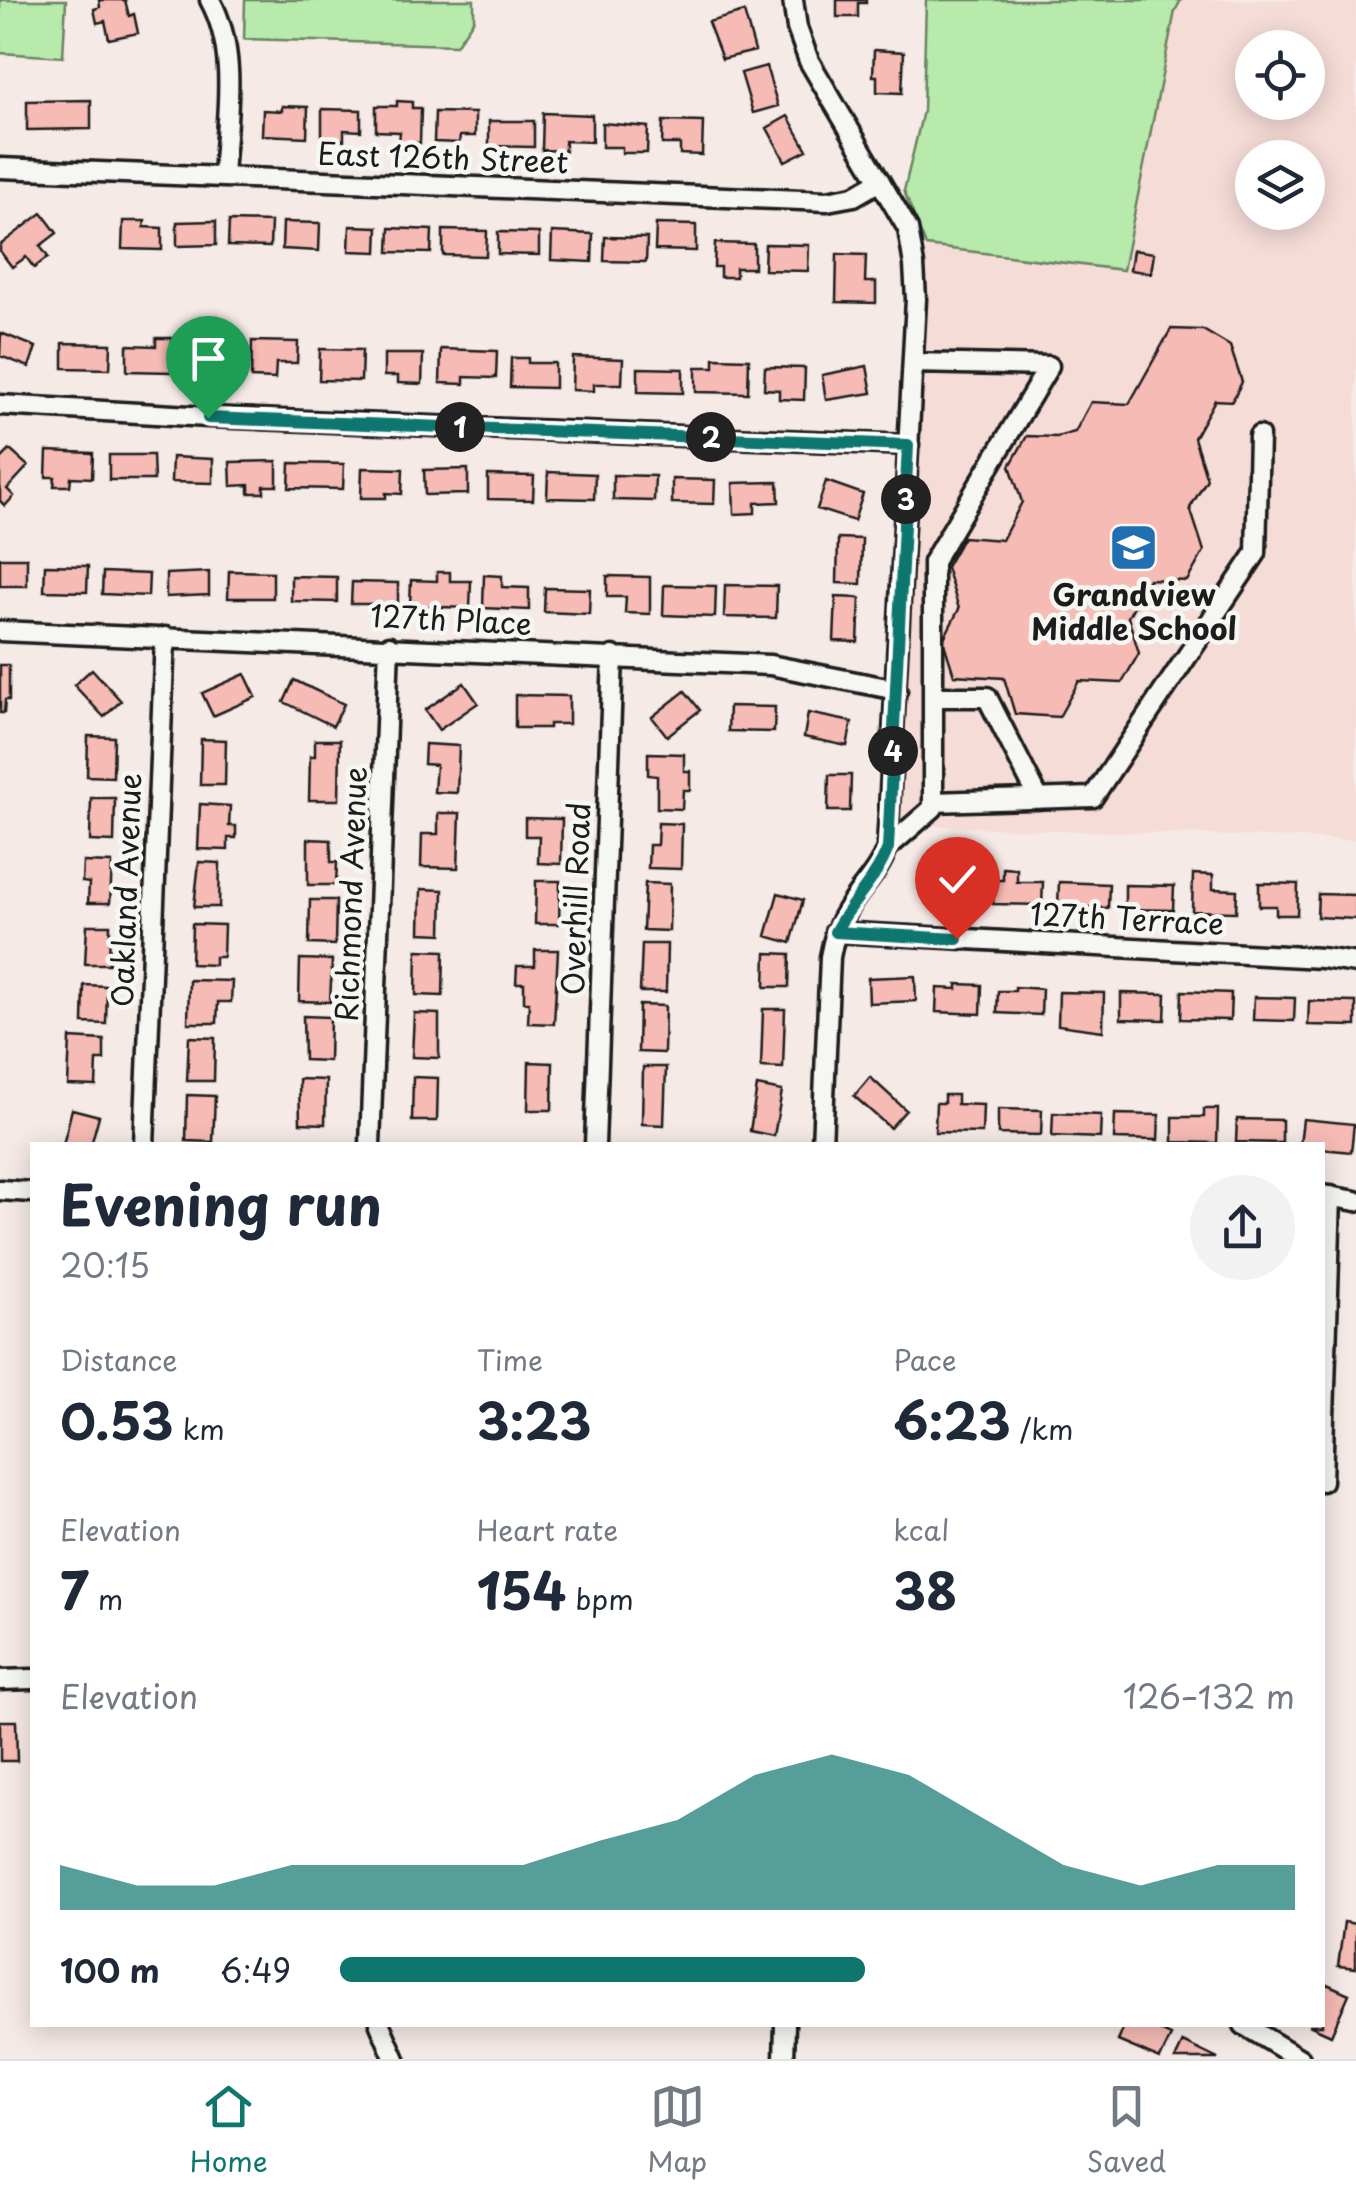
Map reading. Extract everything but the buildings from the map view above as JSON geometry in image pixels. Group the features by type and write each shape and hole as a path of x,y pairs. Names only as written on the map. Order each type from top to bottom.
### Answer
{"street":[{"path":"210,0 223,23 228,50 223,177"},
{"path":"792,0 809,61 908,229 914,265 888,848 882,864 835,932 830,957 822,1142"},
{"name":"East 126th Street","path":"0,168 827,201 854,196 880,181"},
{"path":"888,848 934,808 934,562 1049,366 912,363"},
{"path":"0,406 208,418 908,445"},
{"path":"934,802 1093,798 1256,553 1259,436"},
{"name":"127th Place","path":"0,631 770,665 896,690"},
{"name":"Oakland Avenue","path":"144,1142 165,637"},
{"name":"Richmond Avenue","path":"370,1142 389,646"},
{"name":"Overhill Road","path":"595,1142 613,656"},
{"path":"934,696 987,696 1039,799"},
{"name":"127th Terrace","path":"835,932 1356,963"},
{"path":"0,1190 30,1192"},
{"path":"1325,1310 1327,1196 1356,1201"},
{"path":"0,1680 30,1679"},
{"path":"381,2027 395,2059"},
{"path":"784,2059 785,2027"},
{"path":"1251,2027 1300,2059"}],"shaded area":[{"name":"Grandview Middle School","path":"1181,0 1356,0 1356,840 901,825 926,246 1123,270 1175,11"}],"green space":[{"path":"0,0 66,0 63,57 0,53"},
{"path":"245,0 474,0 474,19 456,45 244,39"},
{"path":"926,0 1181,0 1175,11 1123,270 926,246 904,191 923,111"}],"place":[{"name":"Grandview Middle School","path":"1134,547"}],"route":[{"path":"208,418 908,445 888,848 882,864 835,932 957,939"}]}
